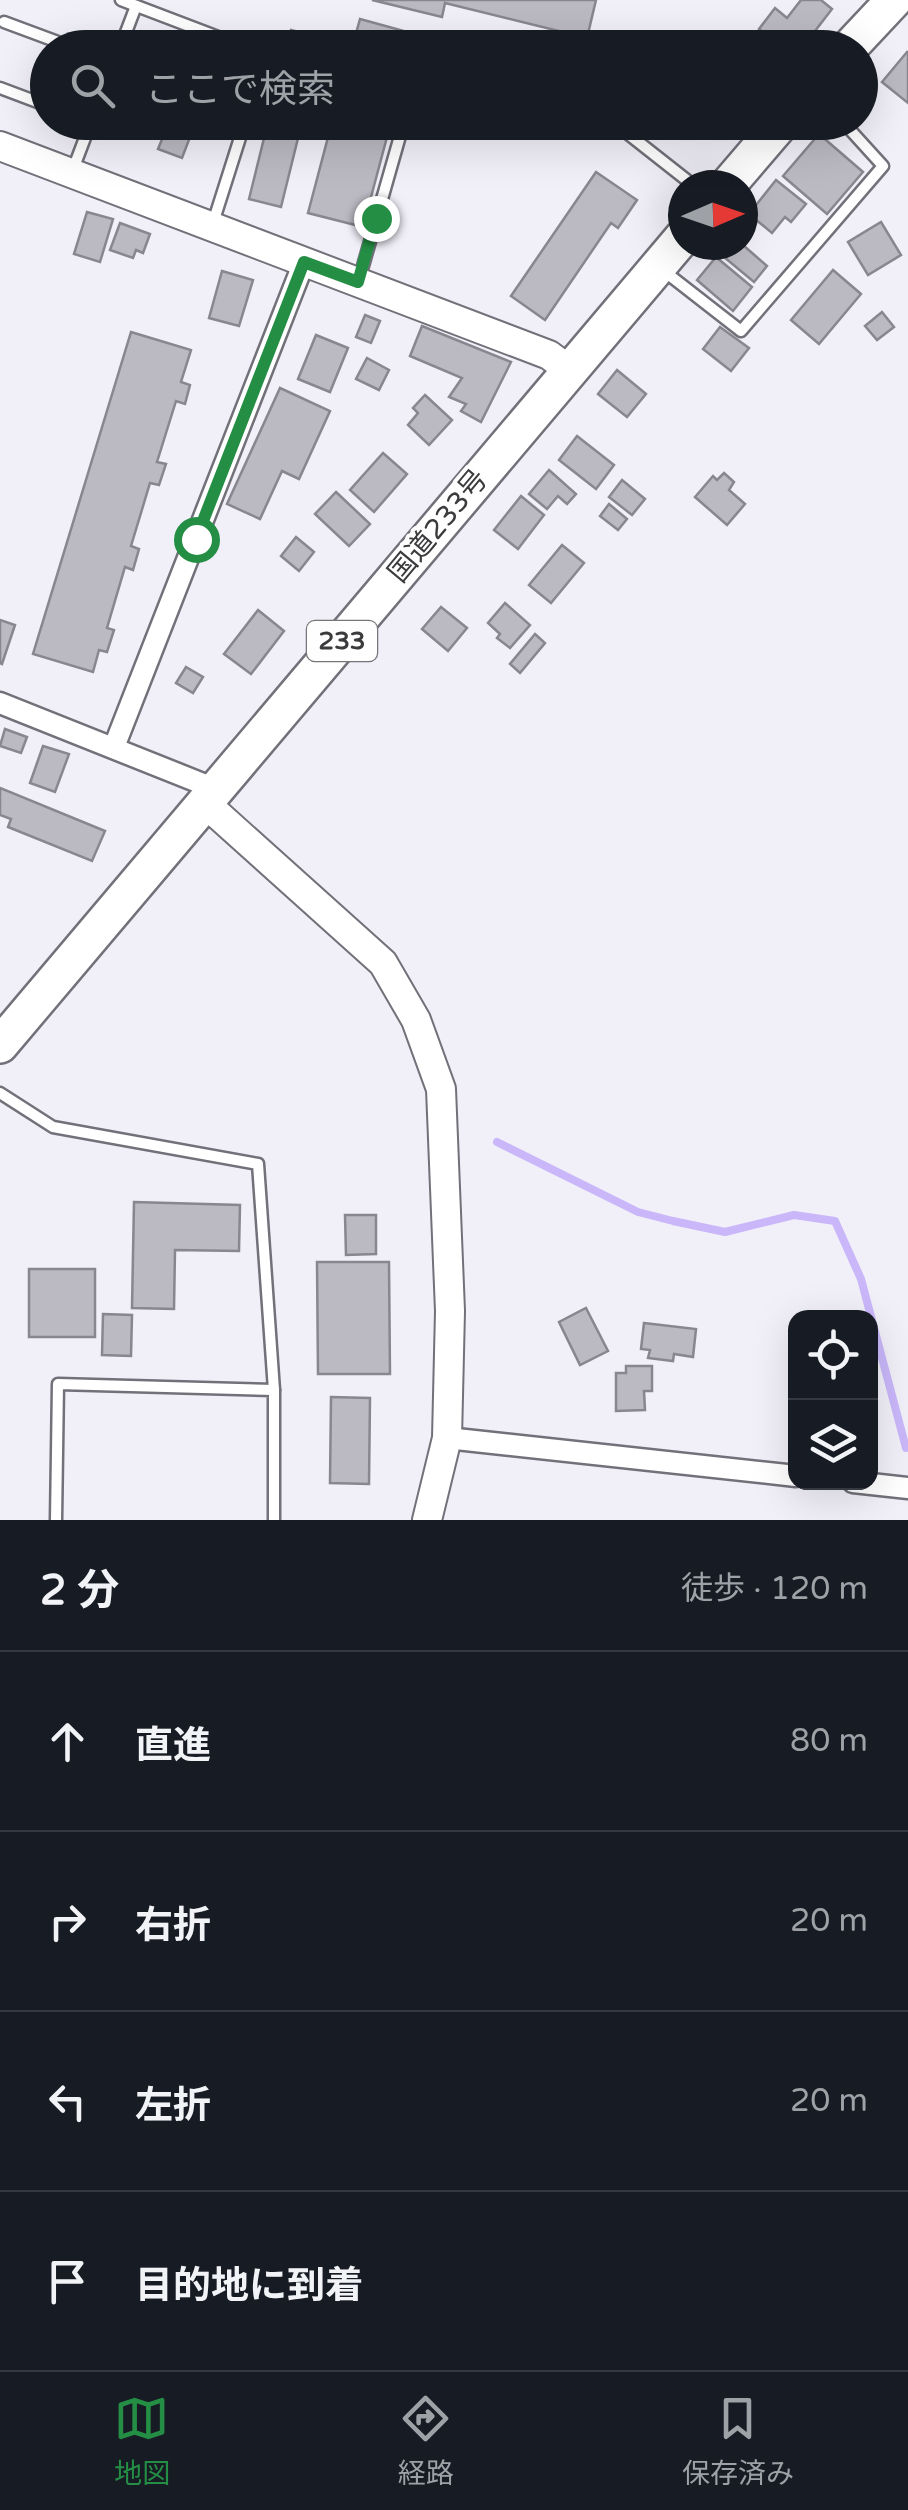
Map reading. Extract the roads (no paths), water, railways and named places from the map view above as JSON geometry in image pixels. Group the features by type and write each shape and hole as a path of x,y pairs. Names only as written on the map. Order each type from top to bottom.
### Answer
{"highway":[{"path":"866,30 894,0"},
{"path":"741,170 767,140"},
{"name":"国道233号","path":"0,1045 668,254"}],"street":[{"path":"0,146 549,355 569,370"},
{"path":"114,747 304,262"},
{"path":"0,703 114,747 212,797 382,963 416,1020 441,1090 450,1311 446,1438 426,1520"},
{"path":"446,1438 788,1475"},
{"path":"878,1485 908,1488"}],"lane":[{"path":"121,0 200,30"},
{"path":"127,30 136,6"},
{"path":"4,22 30,32"},
{"path":"0,88 30,99"},
{"path":"72,173 85,140"},
{"path":"212,227 239,140"},
{"path":"358,282 399,140"},
{"path":"637,140 674,170"},
{"path":"658,266 741,331 882,166 859,140"},
{"path":"0,1093 52,1127 258,1164 274,1390 274,1520"},
{"path":"56,1520 58,1384 274,1390"}],"waterway":[{"path":"497,1142 638,1212 673,1221 725,1232 794,1215 835,1221 861,1279 906,1448"}]}
